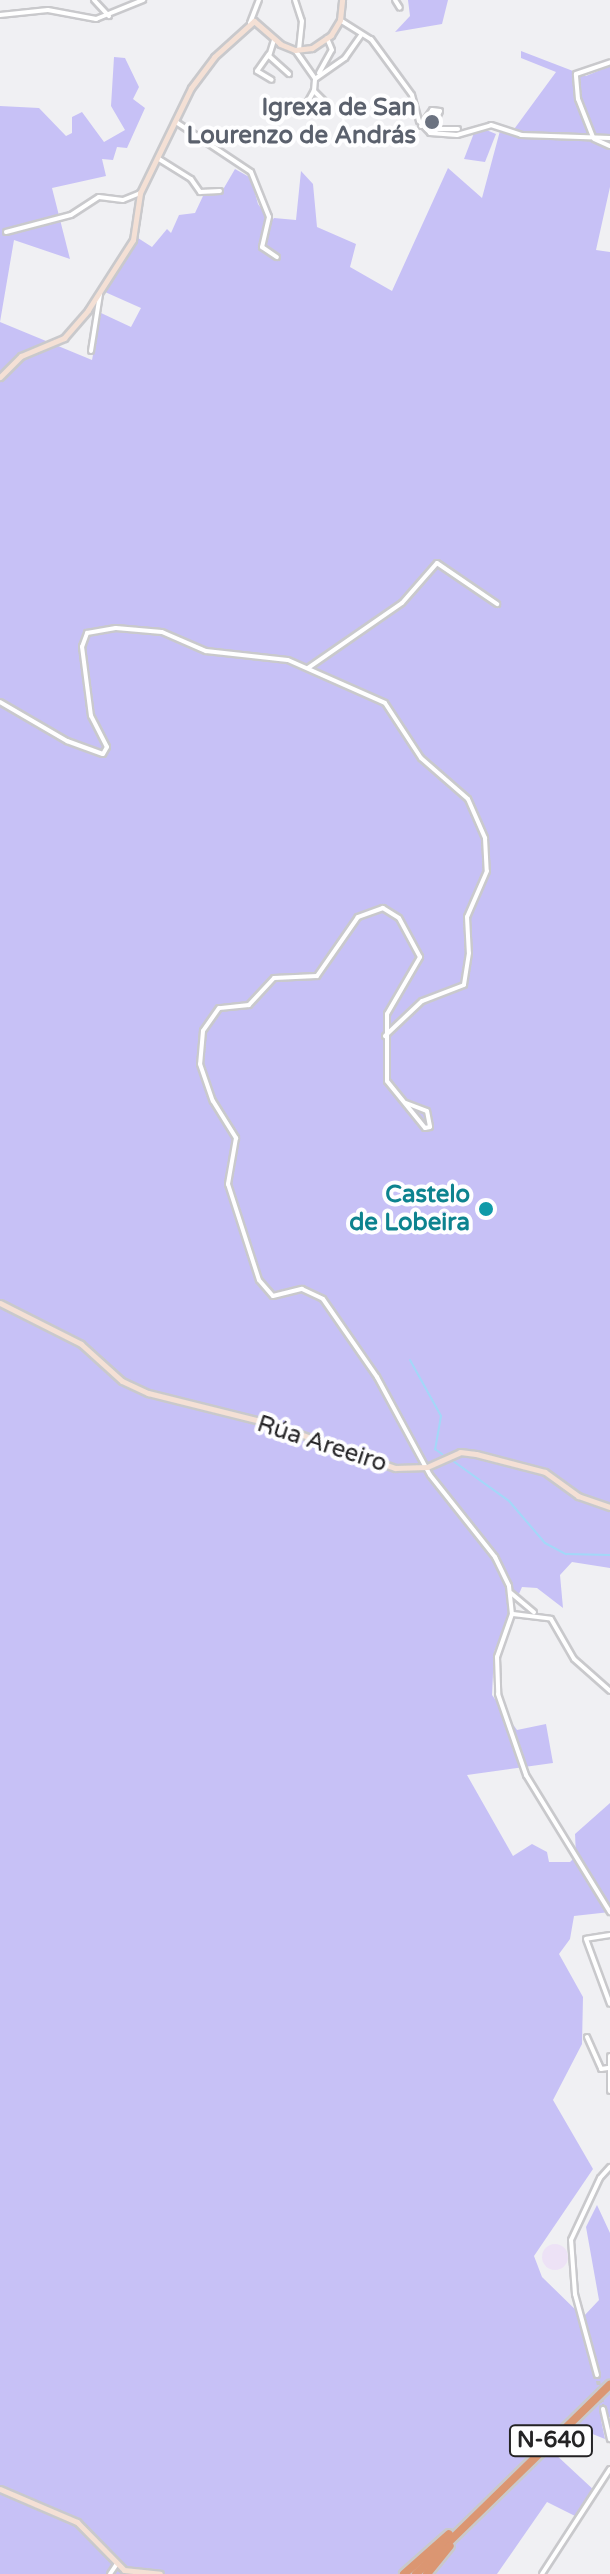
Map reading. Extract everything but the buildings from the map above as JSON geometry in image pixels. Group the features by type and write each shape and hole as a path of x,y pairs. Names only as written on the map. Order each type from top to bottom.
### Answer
{"highway":[{"name":"N-640","path":"416,2574 610,2385"},
{"path":"404,2574 492,2497"},
{"path":"427,2574 492,2497"}],"street":[{"path":"94,0 109,16"},
{"path":"0,15 26,10 81,18 109,16 143,0"},
{"path":"0,377 21,356 64,338 100,292 133,240 140,193 191,88 214,57 250,23 259,0"},
{"path":"295,0 303,31 297,50"},
{"path":"395,0 400,8"},
{"path":"297,50 327,38 340,20 342,1"},
{"path":"340,20 371,39 412,95 421,126 432,131 457,135 485,125 521,135 610,138"},
{"path":"250,23 259,24 274,40 297,50 315,79"},
{"path":"319,73 332,71 361,35"},
{"path":"301,114 314,91 315,79 332,50 327,38"},
{"path":"272,80 257,71 274,40"},
{"path":"269,54 289,74"},
{"path":"610,62 576,74 578,99 593,137 610,146"},
{"path":"314,91 330,107"},
{"path":"421,126 437,110 442,113 432,131"},
{"path":"176,122 251,172 269,217 262,247 277,257"},
{"path":"432,131 458,129"},
{"path":"159,159 191,179 200,192 220,191"},
{"path":"6,232 71,215 99,197 123,200 140,193"},
{"path":"91,351 100,292"},
{"path":"308,668 402,603 437,563 497,604"},
{"path":"0,702 99,754 107,747 91,716 82,647 87,633 116,628 162,632 206,651 288,660 385,703 421,758 468,799 485,838 487,871 467,917 469,953 464,985 422,1001 385,1036"},
{"path":"406,1103 427,1111 430,1127 425,1128 387,1081 385,1036 390,1008 420,957 399,918 375,908 358,917 317,976 274,978 249,1005 215,1011 203,1031 200,1064 213,1101 236,1138 228,1184 263,1288 278,1296 302,1289 323,1299 377,1377 427,1467 495,1557 511,1593 512,1614 497,1657 498,1694 526,1775 610,1912"},
{"name":"Rúa Areeiro","path":"0,1303 81,1344 122,1381 148,1393 272,1424 395,1468 427,1467 467,1452 545,1472 578,1496 610,1507"},
{"path":"511,1593 536,1614 556,1623 574,1659 610,1691"},
{"path":"512,1614 536,1614"},
{"path":"610,1935 586,1939 610,2004"},
{"path":"587,2037 599,2067 608,2068"},
{"path":"610,2056 610,2091"},
{"path":"597,2375 575,2294 571,2240 610,2167"},
{"path":"603,2409 608,2416 610,2439"},
{"path":"542,2574 610,2469"},
{"path":"0,2489 77,2522 116,2565 160,2574"},
{"path":"110,2574 116,2565"}],"shaded area":[{"path":"408,0 448,0 442,24 395,32 410,16"},
{"path":"521,51 586,76 610,66 610,187 596,250 610,252 610,1568 572,1562 560,1575 563,1608 537,1588 522,1587 494,1652 492,1695 517,1730 546,1724 553,1763 467,1775 513,1856 532,1844 547,1852 549,1862 570,1862 576,1856 575,1834 610,1803 610,1912 574,1916 570,1939 559,1954 583,1997 582,2044 553,2100 593,2169 534,2256 542,2277 583,2317 599,2300 586,2227 597,2205 610,2233 610,2417 601,2420 605,2439 580,2429 553,2452 596,2492 575,2516 547,2502 497,2574 0,2574 0,322 92,360 101,313 131,327 141,308 105,292 138,238 152,247 167,229 171,233 179,215 195,213 203,196 221,193 235,169 251,178 258,204 271,222 274,218 296,220 301,171 313,184 317,227 356,244 350,267 392,291 448,168 482,198 501,127 512,132 556,72 521,58"},
{"path":"114,57 125,58 139,87 133,99 145,108 127,148 117,147 113,160 102,159 106,176 52,188 70,259 14,240 0,322 0,106 39,108 66,136 72,133 72,117 82,112 104,142 125,130 111,106"},
{"path":"484,129 496,134 485,162 464,159 474,133"},
{"path":"555,2244 564,2248 568,2257 564,2266 555,2270 546,2266 542,2257 546,2248"}],"waterway":[{"path":"410,1360 441,1416 435,1449 442,1454"},
{"path":"453,1461 509,1501 545,1543 566,1554 610,1555"}],"tunnel":[{"path":"597,2375 603,2409"}],"place":[{"name":"Igrexa de San Lourenzo de András","path":"432,122"},
{"name":"Castelo de Lobeira","path":"486,1209"}]}
